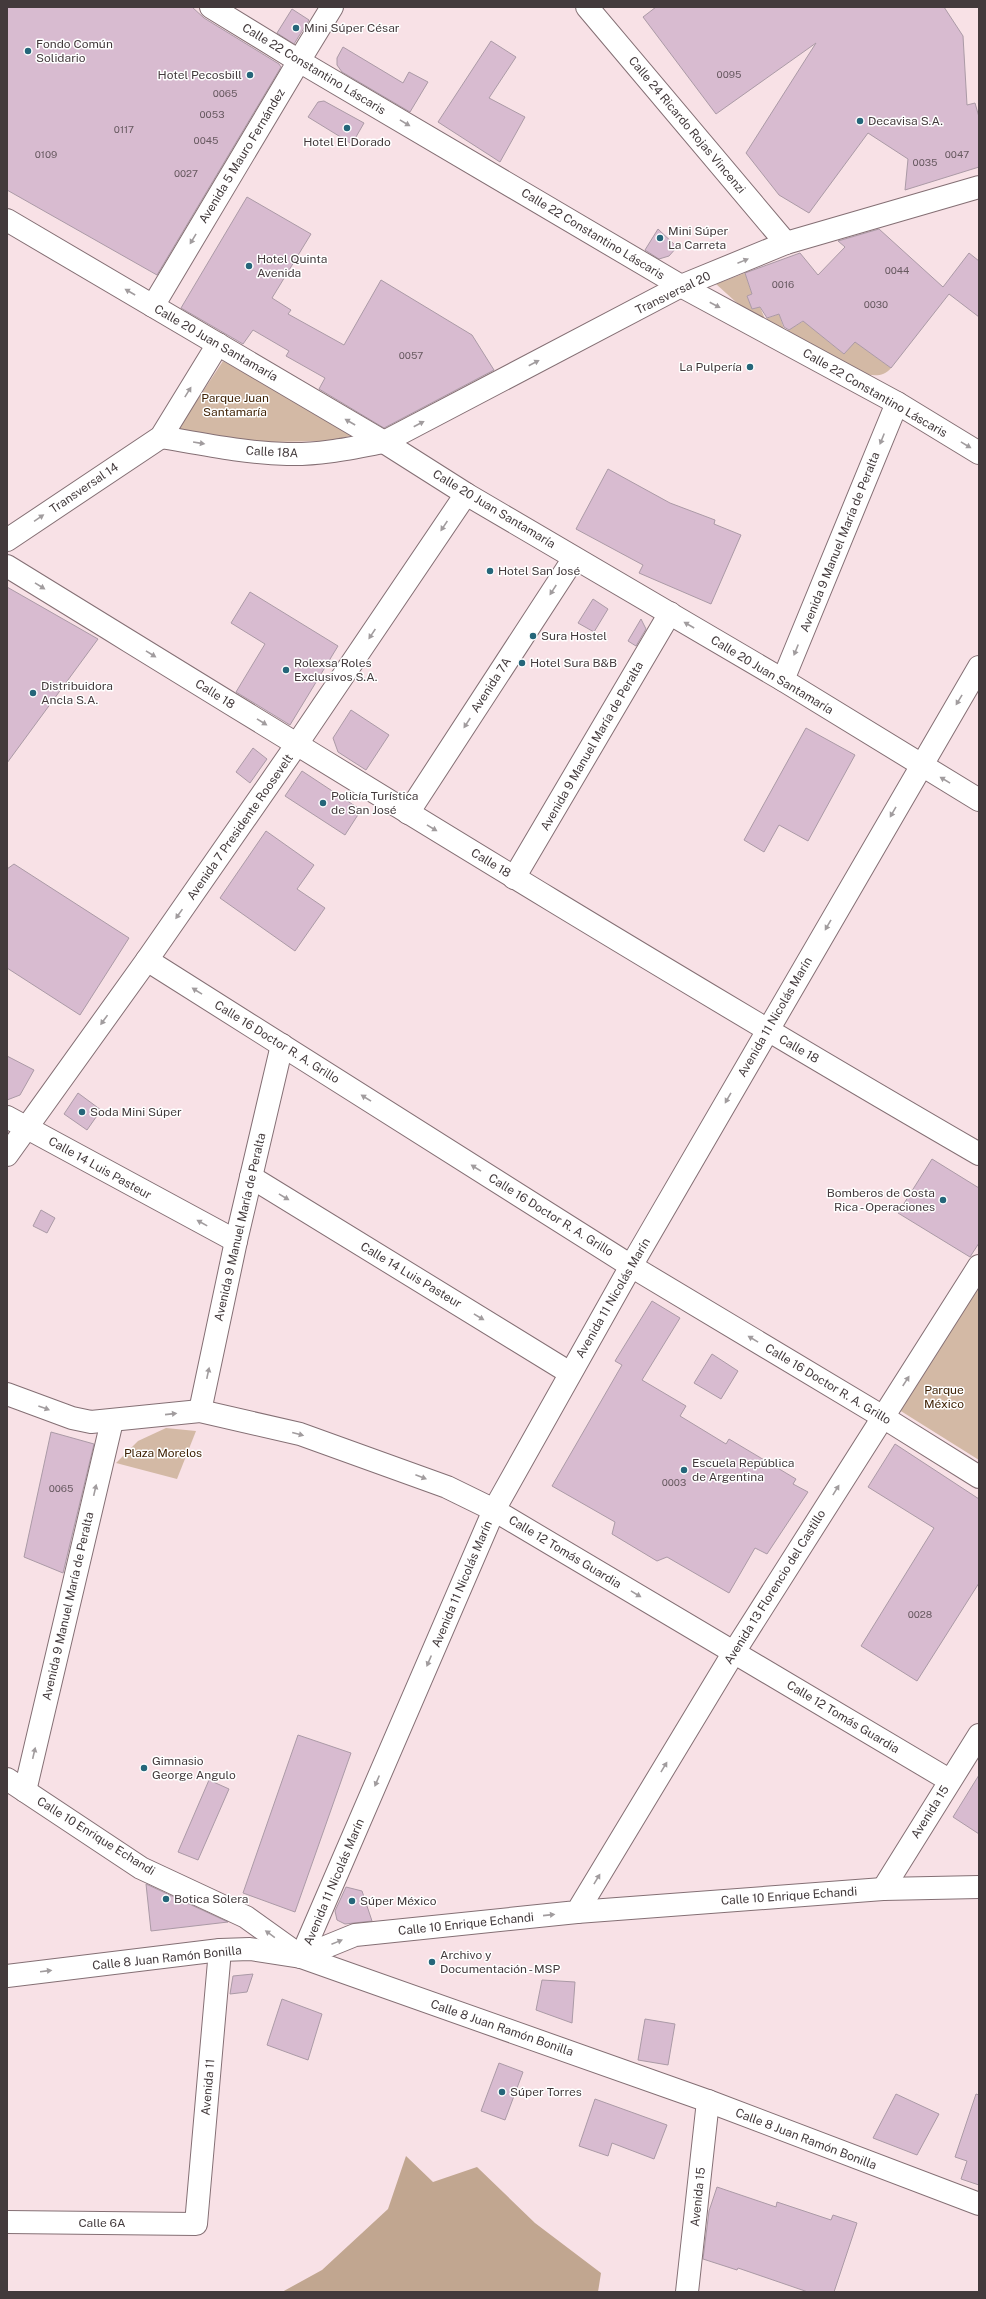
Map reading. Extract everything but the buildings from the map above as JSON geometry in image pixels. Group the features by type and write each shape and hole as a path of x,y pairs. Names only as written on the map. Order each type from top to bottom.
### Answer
{"street":[{"name":"Calle 22 Constantino Láscaris","path":"211,7 299,61 681,286 897,403 979,453"},
{"name":"Avenida 5 Mauro Fernández","path":"153,306 332,7"},
{"name":"Calle 24 Ricardo Rojas Vincenzi","path":"587,7 786,243"},
{"name":"Transversal 20","path":"384,442 681,286 786,243 979,187"},
{"name":"Calle 20 Juan Santamaría","path":"7,220 384,442 466,494 783,680 979,800"},
{"path":"161,437 218,344"},
{"name":"Avenida 9 Manuel María de Peralta","path":"783,680 897,403"},
{"name":"Calle 18A","path":"161,437 248,451 288,454 336,451 384,442"},
{"name":"Transversal 14","path":"7,540 161,437"},
{"name":"Avenida 7 Presidente Roosevelt","path":"7,1154 147,960 298,744 466,494"},
{"name":"Avenida 7A","path":"408,813 574,558"},
{"name":"Calle 18","path":"7,566 514,878 767,1031 979,1154"},
{"name":"Avenida 9 Manuel María de Peralta","path":"514,878 670,614"},
{"name":"Avenida 11 Nicolás Marín","path":"301,1957 494,1510 631,1266 920,765 979,667"},
{"name":"Calle 16 Doctor R. A. Grillo","path":"147,960 631,1266 883,1417 979,1477"},
{"name":"Avenida 9 Manuel María de Peralta","path":"200,1411 236,1241 282,1044"},
{"name":"Calle 14 Luis Pasteur","path":"7,1117 236,1241"},
{"name":"Calle 14 Luis Pasteur","path":"251,1177 570,1373"},
{"name":"Avenida 13 Florencio del Castillo","path":"577,1912 734,1652 979,1266"},
{"name":"Calle 12 Tomás Guardia","path":"7,1395 72,1418 91,1422 200,1411 300,1434 447,1487 494,1510 949,1780"},
{"name":"Avenida 9 Manuel María de Peralta","path":"25,1791 112,1421"},
{"name":"Avenida 15","path":"883,1889 949,1780 979,1736"},
{"name":"Calle 10 Enrique Echandi","path":"7,1779 141,1868 246,1917 301,1957 355,1935 577,1912 883,1889 979,1887"},
{"name":"Calle 8 Juan Ramón Bonilla","path":"7,1976 220,1950 250,1949 301,1957 708,2101 979,2204"},
{"name":"Avenida 11","path":"196,2224 220,1950"},
{"name":"Avenida 15","path":"687,2292 708,2101"},
{"name":"Calle 6A","path":"7,2222 196,2224"}],"green space":[{"path":"745,273 752,294 747,296 752,309 760,307 765,319 779,314 785,332 814,315 850,338 891,368 881,375 862,374 747,312 716,284","holes":["807,324 849,348 844,354"]},
{"name":"Parque Juan Santamaría","path":"223,361 359,434 329,441 268,442 176,432"},
{"name":"Parque México","path":"979,1280 979,1460 896,1408"},
{"name":"Plaza Morelos","path":"166,1428 196,1431 177,1479 116,1463 138,1441"}],"shaded area":[{"path":"406,2156 433,2182 477,2167 535,2223 601,2273 598,2292 282,2292 322,2270 388,2209"}],"place":[{"name":"Mini Súper César","path":"296,28"},
{"name":"Fondo Común Solidario","path":"28,51"},
{"name":"Hotel Pecosbill","path":"250,75"},
{"name":"Decavisa S.A.","path":"860,121"},
{"name":"Hotel El Dorado","path":"347,128"},
{"name":"Mini Súper La Carreta","path":"660,238"},
{"name":"Hotel Quinta Avenida","path":"249,266"},
{"name":"La Pulpería","path":"750,367"},
{"name":"Hotel San José","path":"490,571"},
{"name":"Sura Hostel","path":"533,636"},
{"name":"Hotel Sura B&B","path":"522,663"},
{"name":"Rolexsa Roles Exclusivos S.A.","path":"286,670"},
{"name":"Distribuidora Ancla S.A.","path":"33,693"},
{"name":"Policía Turística de San José","path":"323,803"},
{"name":"Soda Mini Súper","path":"82,1112"},
{"name":"Bomberos de Costa Rica - Operaciones","path":"943,1200"},
{"name":"Escuela República de Argentina","path":"684,1470"},
{"name":"Gimnasio George Angulo","path":"144,1768"},
{"name":"Botica Solera","path":"166,1899"},
{"name":"Súper México","path":"352,1901"},
{"name":"Archivo y Documentación - MSP","path":"432,1962"},
{"name":"Súper Torres","path":"502,2092"}]}
